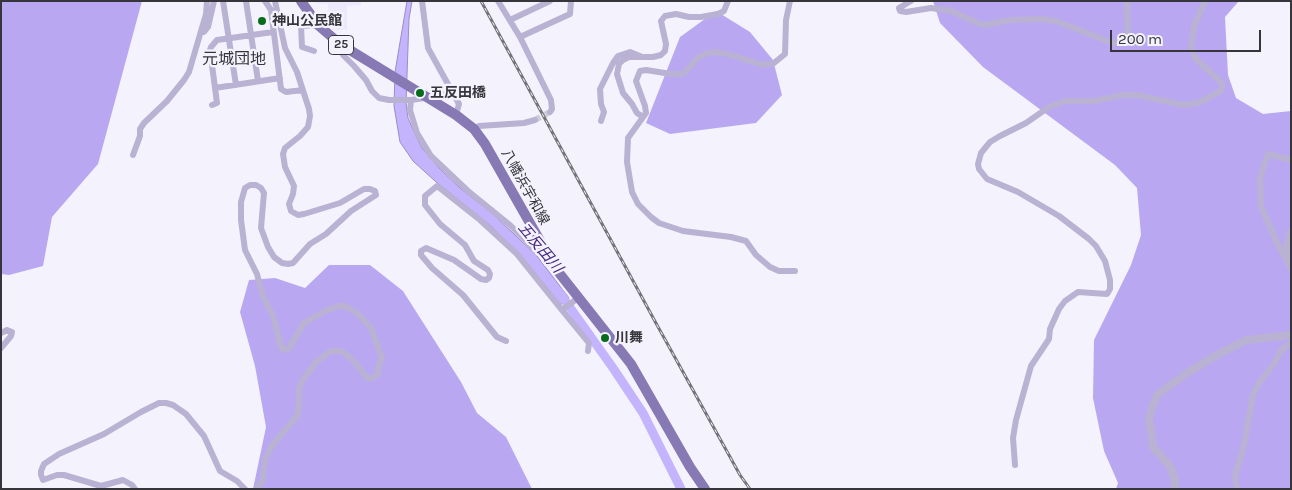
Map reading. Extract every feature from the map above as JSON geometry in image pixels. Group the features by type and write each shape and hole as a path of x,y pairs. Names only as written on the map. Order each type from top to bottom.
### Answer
{"main road":[{"name":"八幡浜宇和線","path":"301,1 318,25 340,44 456,115 474,129 485,144 543,248 577,300 631,364 690,468 705,489"}],"street":[{"path":"133,155 140,136 140,129 144,123 167,101 189,72 206,14 207,1"},
{"path":"201,32 204,32 208,27 214,1"},
{"path":"223,1 236,85"},
{"path":"246,1 258,81"},
{"path":"265,1 271,10 282,91 303,90"},
{"path":"256,489 263,480 265,460 270,446 286,430 296,416 299,406 299,388 316,362 332,351 341,351 352,359 367,378 371,379 378,374 378,367 382,358 371,328 357,313 345,306 339,306 326,311 304,323 289,348 283,350 273,316 263,296 257,274 242,240 241,202 246,188 250,185 256,185 264,193 260,228 268,247 274,257 282,263 288,264 292,263 310,244 326,234 351,211 376,195 375,191 364,189 340,202 304,214 298,215 291,211 289,204 294,194 294,186 285,167 283,154 285,148 308,127 309,109 297,72 285,48 275,1"},
{"path":"422,1 428,48 459,104 456,115"},
{"path":"498,1 520,37 551,100 552,109 550,112"},
{"path":"510,20 538,4 550,1"},
{"path":"520,37 570,14 571,1"},
{"path":"643,117 637,113 623,93 617,74 619,64 629,58 661,55 665,51 666,44 661,21 665,16 676,14 701,17 718,14 724,11 728,1"},
{"path":"790,1 786,20 785,54 780,60 769,65 763,65 727,54 708,52 699,57 683,74 642,70 637,75 636,81 646,113 628,138 626,162 632,192 643,210 659,223 683,231 731,237 746,241 756,255 770,267 779,271 795,271"},
{"path":"911,1 899,8 900,11 906,12 931,8 951,11 986,25 1010,20 1041,19 1056,21 1119,44 1128,39 1127,1"},
{"path":"1015,465 1013,438 1031,366 1048,339 1059,309 1065,301 1078,292 1107,294 1110,289 1110,280 1105,261 1096,246 1089,239 1060,216 1018,192 987,179 978,164 981,153 990,142 1026,123 1049,107 1065,100 1094,101 1122,95 1137,95 1183,105 1198,103 1218,92 1222,89 1222,83 1195,58 1191,48 1194,26 1205,1"},
{"path":"314,51 302,47 301,26 318,25"},
{"path":"212,106 217,103 210,50 216,40 273,32"},
{"path":"340,44 342,55 366,80 372,91 379,98 428,98 452,92"},
{"path":"601,120 604,112 601,104 600,89 613,63 618,56 630,52 644,58"},
{"path":"214,88 280,78"},
{"path":"410,99 410,110 417,133 431,156 468,191 510,224 537,252 543,248"},
{"path":"474,129 480,126 524,123 535,120"},
{"path":"1291,160 1268,154 1260,178 1261,206 1276,241 1291,269"},
{"path":"506,341 497,337 463,295 432,268 421,255 421,251 426,248 454,260 481,279 486,280 490,274 488,270 474,261 465,245 440,224 425,205 425,196 437,186 480,220 517,254 563,309 588,343 588,350"},
{"path":"1291,232 1286,246 1291,259"},
{"path":"563,309 577,300"},
{"path":"1,333 7,330 12,332 1,348"},
{"path":"1175,489 1175,480 1170,466 1153,447 1149,417 1158,395 1201,364 1246,340 1281,334 1291,335"},
{"path":"1237,489 1235,476 1244,445 1254,395 1259,383 1282,350 1291,343"},
{"path":"135,489 123,480 101,486 64,476 43,480 41,471 44,464 59,454 104,434 159,403 166,403 173,405 186,414 204,436 220,470 237,481 245,489"}],"shaded area":[{"path":"1,1 142,1 98,164 52,217 43,266 9,275 1,274"},
{"path":"313,1 362,1 361,5 347,6 347,30 334,30 328,20 328,4 314,3"},
{"path":"407,1 412,1 409,19 406,103 408,118 422,148 460,188 493,214 537,256 569,298 560,305 528,264 491,226 413,161 400,142 394,106 395,72"},
{"path":"933,1 1239,1 1225,17 1228,75 1236,98 1263,114 1291,111 1291,489 1116,489 1118,483 1104,451 1093,398 1094,340 1131,265 1141,235 1137,188 1115,165 983,67 940,23"},
{"path":"716,11 750,32 773,60 782,95 756,123 670,134 646,123 680,37"},
{"path":"329,265 370,265 403,291 461,382 477,413 506,437 532,489 253,489 266,427 255,366 240,312 249,280 275,278 305,288"}],"waterway":[{"name":"五反田川","path":"559,292 643,413 681,489"}],"tunnel":[{"path":"535,120 550,112"}],"railway":[{"path":"481,1 657,325 740,475 750,489"}],"place":[{"name":"神山公民館","path":"262,21"},
{"name":"五反田橋","path":"420,93"},
{"name":"川舞","path":"605,338"}],"district":[{"name":"元城団地","path":"234,59"}]}
